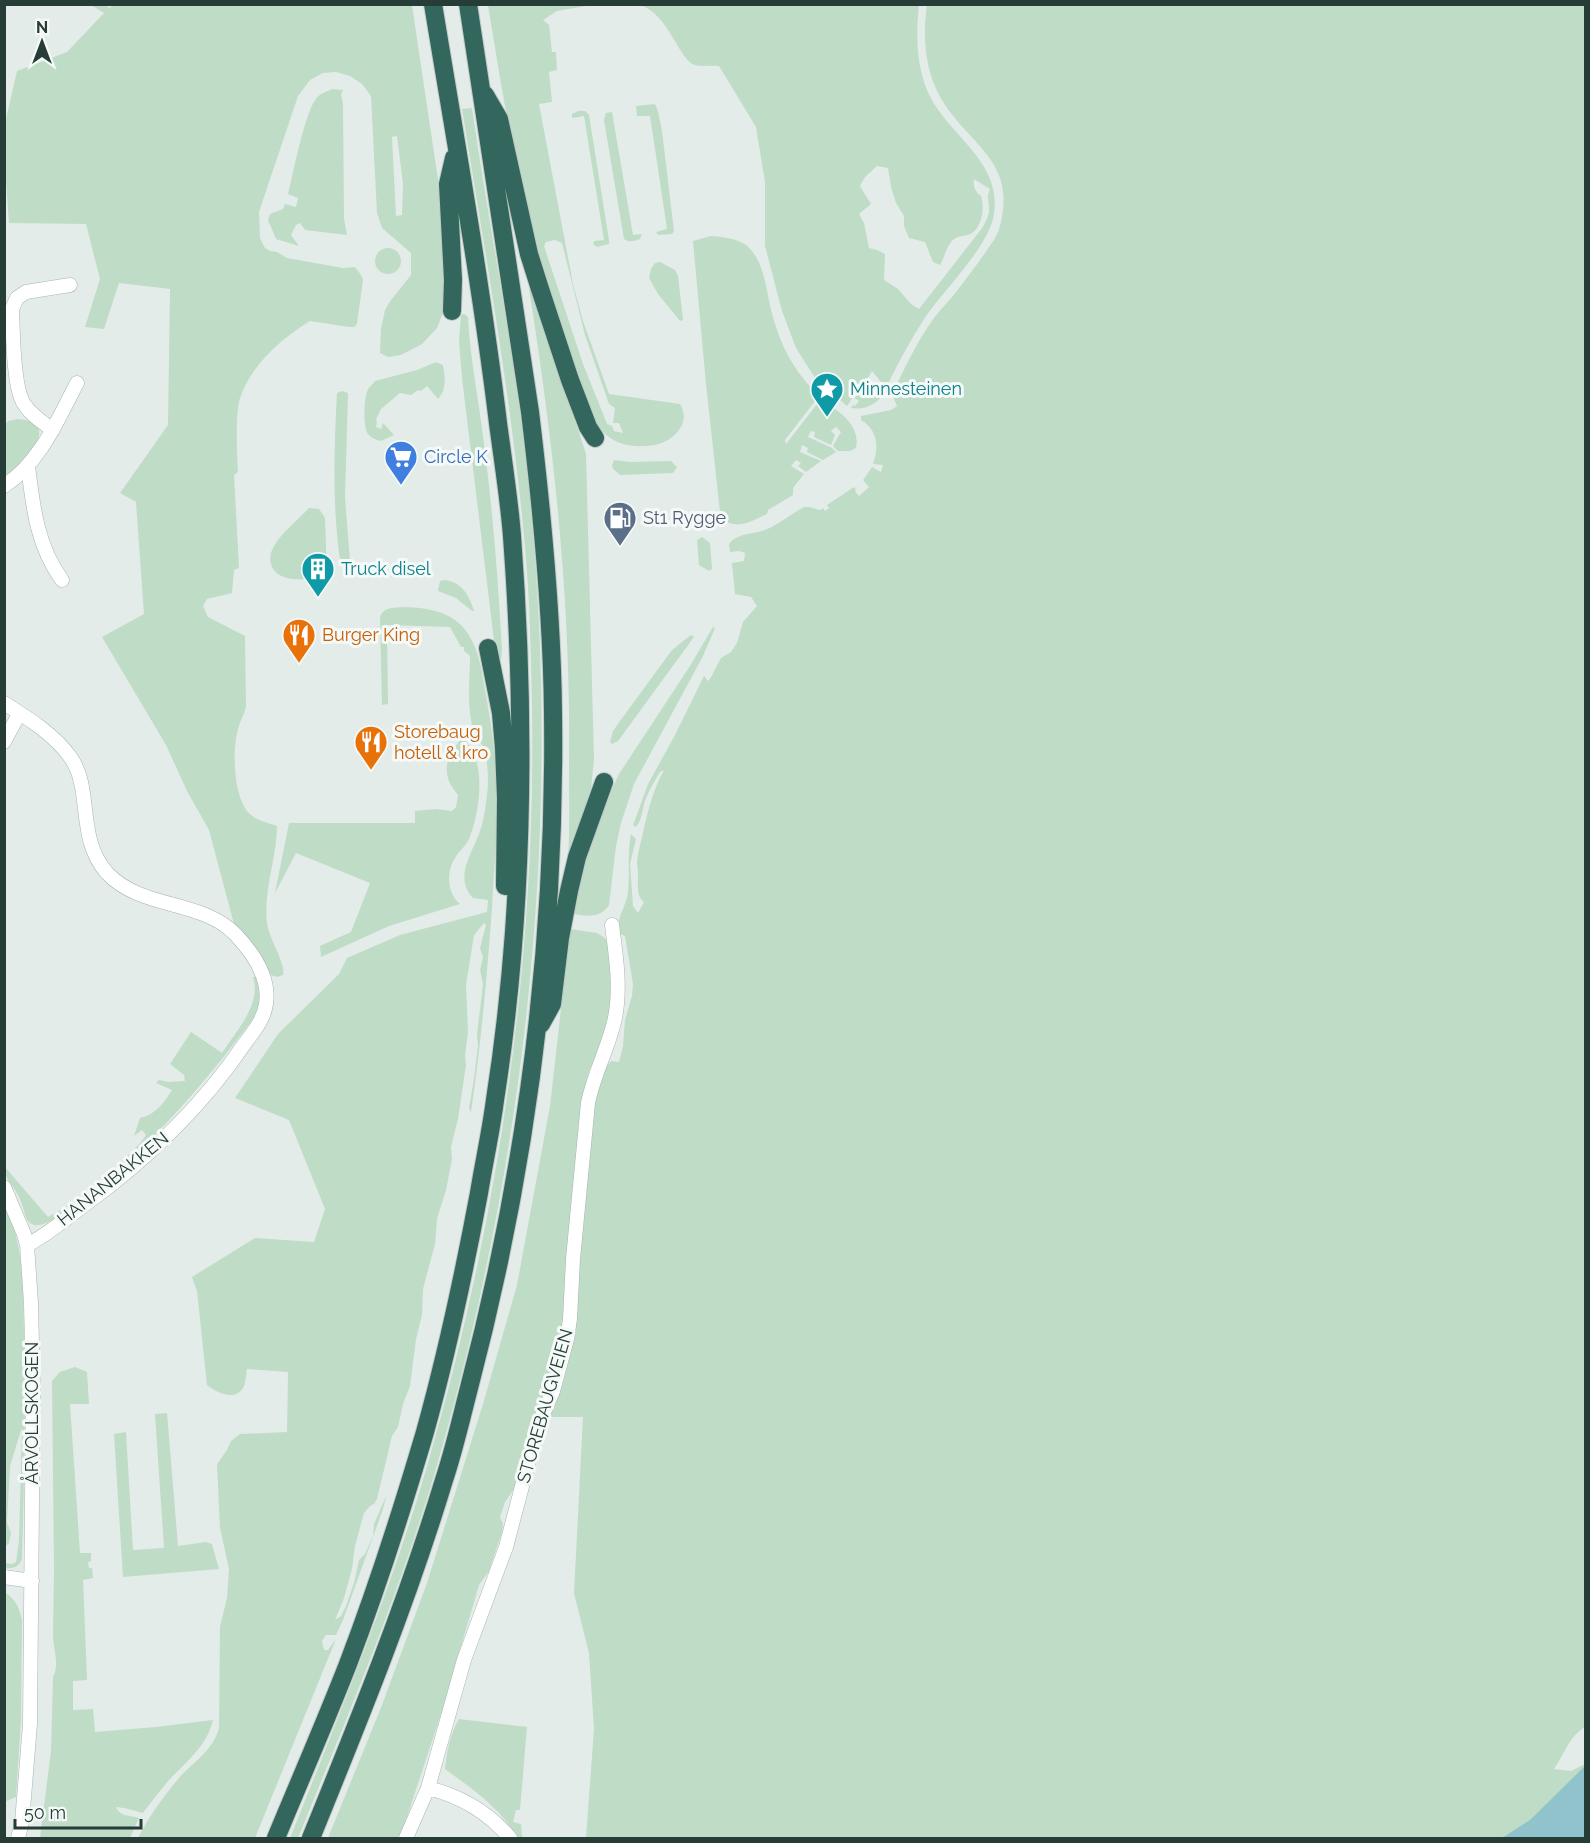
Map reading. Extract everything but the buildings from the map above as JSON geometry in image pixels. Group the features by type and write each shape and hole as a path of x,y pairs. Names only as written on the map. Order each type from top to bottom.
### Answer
{"highway":[{"path":"276,1839 348,1664 388,1549 425,1431 470,1243 495,1100 506,1016 515,907 520,798 520,683 512,530 487,334 433,4"},
{"path":"311,1839 391,1637 445,1478 490,1309 504,1243 528,1105 537,1031 549,885 552,796 553,711 549,624 538,477 530,412 468,4"},
{"path":"480,86 499,119 529,254 570,380 588,427 595,438"},
{"path":"452,311 453,280 448,184 456,148"},
{"path":"488,648 501,713 504,748 506,798 504,884 515,907"},
{"path":"537,1031 552,1004 568,891 577,856 604,782"}],"street":[{"path":"52,430 35,418 23,403 18,387 12,309 17,298 26,292 70,285"},
{"path":"4,486 28,466 52,430 77,383"},
{"path":"28,466 44,547 51,565 62,580"},
{"name":"HANANBAKKEN","path":"4,703 51,736 72,759 80,780 89,839 107,872 132,891 194,910 218,921 234,933 249,951 261,971 266,987 266,1003 262,1018 216,1083 166,1137 100,1194 27,1245"},
{"path":"4,742 19,714"},
{"name":"STOREBAUGVEIEN","path":"406,1839 428,1788 464,1660 506,1547 538,1426 553,1391 567,1339 588,1102 592,1082 615,1018 618,997 619,974 612,925"},
{"name":"ÅRVOLLSKOGEN","path":"4,1186 27,1245 32,1303 32,1581 29,1749 22,1822 18,1839"},
{"path":"4,1577 32,1581"},
{"path":"428,1788 449,1793 469,1804 493,1821 510,1839"}],"green space":[{"path":"113,4 412,5 443,213 444,302 442,315 437,328 422,344 401,355 388,357 380,353 385,310 411,275 411,253 382,228 377,213 371,96 362,84 350,76 336,72 323,73 310,80 298,96 259,212 260,238 265,248 287,258 343,268 355,267 363,280 357,324 349,327 310,321 268,354 245,386 238,405 238,472 234,475 239,568 234,570 232,593 207,599 203,606 208,617 245,636 246,707 236,738 235,774 245,808 257,819 277,826 266,911 268,929 283,970 283,975 277,977 271,975 250,941 234,924 209,830 187,791 166,745 102,637 144,614 136,502 120,493 168,425 170,289 119,283 104,329 85,327 100,279 86,224 9,223 4,128 17,71 67,52 104,13 91,5 105,5 110,8","holes":["397,136 403,184 402,215 396,216 392,137"]},
{"path":"488,5 592,5 557,11 543,20 549,25 552,52 556,52 557,70 549,72 552,102 539,104 573,284 583,321 609,394 680,404 684,418 682,425 674,436 661,443 633,446 608,437 598,425 589,407 548,287 528,215 509,125","holes":["555,240 562,243 585,335 609,404 615,408 613,423 619,423 623,433 614,431 612,426 607,424 583,364 544,246 546,242"]},
{"path":"640,5 919,5 918,48 923,80 936,106 983,165 991,181 995,199 993,219 982,243 920,325 886,388 872,371 868,378 857,386 882,396 872,405 864,408 851,408 859,401 853,397 847,406 815,378 796,348 782,311 765,246 765,182 756,127 719,66 698,66 689,62 666,27 650,10","holes":["877,166 888,168 891,187 896,203 904,216 904,226 909,238 925,242 933,262 940,265 951,242 957,237 973,232 979,224 982,201 975,189 974,179 990,189 989,213 983,227 919,309 911,304 898,289 884,280 885,254 869,248 864,223 859,214 871,204 860,186 865,177"]},
{"path":"927,5 1585,5 1586,1726 1571,1741 1554,1769 1571,1771 1585,1764 1586,1766 1531,1820 1533,1838 586,1838 594,1729 589,1653 574,1593 583,1417 550,1417 564,1379 575,1336 592,1098 606,1067 611,1061 619,1062 625,1020 632,996 633,984 625,936 618,933 619,921 628,892 631,834 636,839 630,864 633,906 638,913 644,902 638,890 638,854 651,800 664,770 660,772 649,791 636,827 633,825 648,784 704,676 708,681 721,658 731,652 737,643 743,622 757,606 751,597 735,594 732,563 744,561 745,553 730,552 729,544 742,536 770,528 804,507 820,510 823,508 825,511 829,508 827,505 854,487 859,496 869,487 863,480 872,467 881,472 883,465 873,464 876,439 871,429 861,420 861,416 891,410 897,406 892,394 917,345 934,318 979,262 999,229 1003,205 998,172 990,158 945,105 933,82 925,44"},
{"path":"332,89 343,90 341,94 344,219 347,235 305,230 300,223 296,225 291,235 299,246 276,239 268,220 270,214 283,209 285,204 296,207 298,198 288,194 304,129 316,99"},
{"path":"655,104 662,131 674,231 672,234 658,235 656,232 667,229 650,116 637,116 636,106"},
{"path":"472,108 518,398 527,468 536,575 541,681 541,781 538,881 530,981 503,1179 484,1278 435,1472 405,1565 353,1702 298,1838 290,1838 364,1652 398,1558 428,1463 477,1267 496,1168 511,1068 522,967 529,866 532,765 528,584 514,445 462,109"},
{"path":"585,111 589,115 609,240 609,244 597,247 593,244 594,241 604,240 584,116 572,118 572,114"},
{"path":"612,112 633,235 642,234 640,239 634,241 624,239 604,120 606,113"},
{"path":"711,236 738,241 753,252 761,269 773,317 785,350 796,369 819,396 785,440 786,444 821,399 847,419 857,439 856,448 850,451 838,451 833,446 841,432 836,427 831,431 835,435 831,445 814,437 815,432 811,431 808,437 836,452 823,460 807,452 808,448 802,445 800,452 821,461 806,472 798,466 801,463 796,460 791,466 804,474 793,488 793,495 768,510 767,514 750,522 739,524 721,519 706,384 693,241"},
{"path":"388,248 397,252 401,261 397,270 388,274 379,270 375,261 379,252"},
{"path":"660,262 675,270 678,276 683,320 680,321 658,294 649,278 655,263"},
{"path":"532,288 586,454 594,759 591,789 568,858 569,702 564,584 546,407 529,289"},
{"path":"461,315 468,317 490,495 499,597 501,659 496,657 462,378 459,341"},
{"path":"436,362 443,365 445,379 443,391 438,399 427,386 411,395 400,393 381,409 376,419 376,427 381,429 383,423 394,435 381,441 371,437 365,426 365,407 366,396 375,381 417,370"},
{"path":"342,391 348,393 345,497 350,562 347,567 341,566 335,502 337,393"},
{"path":"18,419 32,422 38,428 39,436 28,456 5,480 5,425 8,421"},
{"path":"614,460 671,461 677,467 673,473 620,475 613,469"},
{"path":"309,508 319,509 325,518 327,573 325,577 318,578 287,578 274,571 270,562 271,552 281,536"},
{"path":"702,537 710,543 712,569 709,571 699,565 697,540"},
{"path":"445,580 461,587 474,611 456,598 438,591 440,581"},
{"path":"422,608 446,615 460,624 471,638 480,662 493,740 497,801 492,908 478,1061 471,1112 469,1108 478,1045 477,1035 483,984 480,970 483,957 480,948 486,925 484,923 474,935 466,985 468,1032 466,1065 458,1119 451,1147 452,1159 437,1219 435,1244 423,1289 422,1315 416,1339 410,1386 398,1427 392,1436 377,1499 364,1513 355,1546 352,1569 335,1620 341,1616 346,1606 359,1560 365,1554 373,1536 374,1524 387,1494 382,1512 343,1620 336,1635 326,1635 322,1641 324,1650 328,1650 336,1639 255,1838 138,1838 172,1786 202,1756 212,1743 219,1728 220,1627 227,1598 229,1569 220,1528 217,1464 231,1441 240,1434 287,1432 288,1372 247,1369 243,1388 230,1395 220,1393 207,1385 197,1291 192,1277 255,1238 314,1242 325,1209 289,1120 235,1098 278,1034 339,974 347,958 400,935 487,912 488,900 473,898 467,890 464,874 484,818 488,781 485,753 475,733 470,713 470,656 464,651 464,647 461,647 450,627 387,625 388,704 382,705 380,617 387,609"},
{"path":"713,627 715,628 703,656 634,784 616,846 609,905 597,915 573,914 578,883 599,818 619,774"},
{"path":"691,635 694,637 618,741 612,744 610,742 613,731 620,721 672,650"},
{"path":"462,738 476,758 479,786 473,828 468,842 455,858 450,869 450,888 460,904 389,926 321,957 320,946 351,932 370,883 296,853 275,893 289,823 415,823 415,811 436,809 452,811 456,807 458,795 449,780 447,766 452,752"},
{"path":"570,929 597,933 605,938 613,958 614,996 599,1053 590,1068 583,1093 563,1329 552,1373 529,1431 514,1489 505,1502 500,1517 503,1524 502,1532 489,1571 479,1585 443,1708 400,1838 328,1838 382,1705 427,1583 483,1404 517,1285 550,1106"},
{"path":"258,976 261,1003 250,1023 180,1108 135,1155 119,1170 117,1169 146,1135 142,1130 134,1136 140,1118 159,1108 172,1090 156,1083 159,1080 185,1081 184,1075 170,1064 191,1032 222,1053 251,1007 255,987 253,977"},
{"path":"4,1166 48,1217 79,1199 47,1223 33,1225 27,1219"},
{"path":"4,1204 16,1235 22,1268 25,1362 22,1559 13,1568 5,1568 5,1563 16,1562 19,1541 22,1427 10,1466 7,1522 11,1533 9,1543 5,1547"},
{"path":"75,1367 87,1372 89,1404 70,1404 80,1553 91,1553 91,1561 88,1562 89,1568 92,1568 93,1578 83,1580 87,1680 73,1681 73,1710 93,1709 95,1732 213,1720 201,1745 143,1813 116,1807 123,1814 139,1818 130,1838 40,1838 51,1751 53,1677 56,1667 53,1635 52,1381 60,1372"},
{"path":"167,1413 178,1546 206,1542 212,1544 219,1569 123,1577 114,1434 126,1432 133,1550 164,1548 155,1414"},
{"path":"5,1592 17,1604 22,1620 21,1720 16,1797 4,1802"},
{"path":"459,1719 527,1727 520,1810 516,1810 513,1822 521,1824 522,1838 517,1838 511,1827 494,1808 445,1769 449,1743"}],"water":[{"path":"1585,1766 1585,1838 1502,1838 1530,1820"}],"place":[{"name":"Minnesteinen","path":"827,418"},
{"name":"Circle K","path":"401,486"},
{"name":"St1 Rygge","path":"620,547"},
{"name":"Truck disel","path":"318,598"},
{"name":"Burger King","path":"299,664"},
{"name":"Storebaug hotell & kro","path":"371,771"}]}
